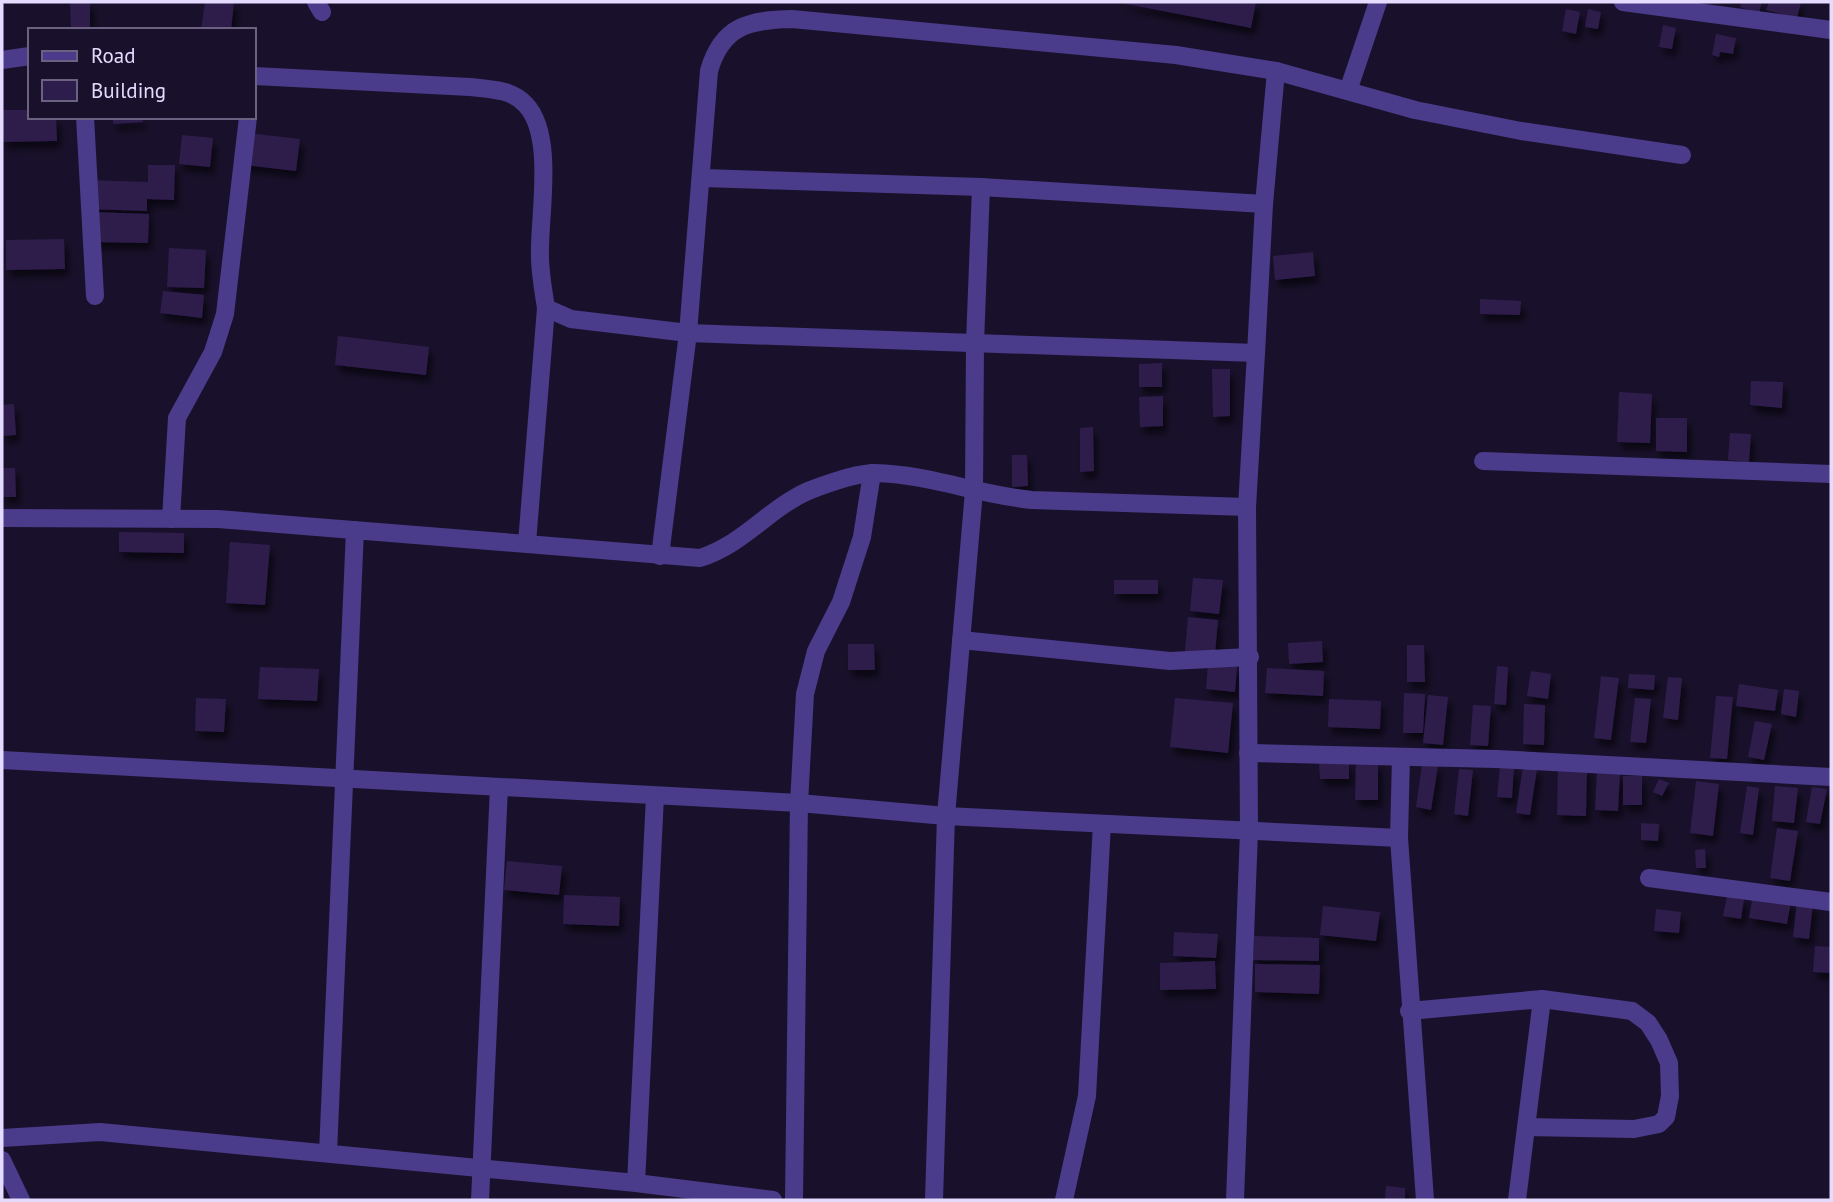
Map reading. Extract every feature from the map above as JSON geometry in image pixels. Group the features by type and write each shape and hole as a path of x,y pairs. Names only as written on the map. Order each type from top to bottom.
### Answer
{"street":[{"path":"1348,91 1378,2"},
{"path":"1623,2 1831,30"},
{"path":"660,556 688,333 703,178 709,71 715,49 737,28 761,20 792,19 1079,45 1276,71 1415,110 1682,155"},
{"path":"2,60 28,56"},
{"path":"1235,1200 1249,831 1247,507 1264,204 1276,71"},
{"path":"256,76 470,87 506,91 527,105 537,128 544,165 540,247 547,308 527,544"},
{"path":"85,119 95,296"},
{"path":"171,519 177,418 213,352 225,314 248,119"},
{"path":"703,178 981,187 1264,204"},
{"path":"934,1200 946,816 974,491 975,343 981,187"},
{"path":"547,308 571,319 688,333 1256,353"},
{"path":"1483,461 1831,474"},
{"path":"2,518 218,519 700,558 722,551 807,492 872,473 932,480 974,491 1032,500 1247,507"},
{"path":"794,1200 799,803 806,694 816,651 841,602 862,537 872,473"},
{"path":"328,1153 355,530"},
{"path":"961,640 1170,662 1250,657"},
{"path":"1248,753 1401,757 1831,777"},
{"path":"1401,757 1399,838 1409,1011 1425,1200"},
{"path":"2,760 799,803 946,816 1399,838"},
{"path":"480,1200 499,787"},
{"path":"636,1183 655,796"},
{"path":"1064,1200 1087,1096 1102,824"},
{"path":"1650,878 1831,902"},
{"path":"1409,1011 1542,999 1632,1011 1648,1023 1660,1040 1669,1063 1670,1096 1666,1117 1660,1124 1650,1127 1526,1127"},
{"path":"1517,1200 1542,999"},
{"path":"2,1138 100,1132 636,1183 773,1200"},
{"path":"2,1160 21,1200"}],"building":[{"path":"70,2 90,2 90,28 71,28"},
{"path":"205,2 234,2 231,28 201,28"},
{"path":"1116,2 1256,2 1251,28"},
{"path":"1741,2 1762,2 1759,13 1740,7"},
{"path":"1769,2 1801,2 1797,18 1766,10"},
{"path":"1566,9 1580,12 1576,34 1562,31"},
{"path":"1588,9 1601,12 1598,29 1585,27"},
{"path":"1663,25 1676,28 1672,49 1659,47"},
{"path":"1716,34 1736,38 1733,54 1720,52 1719,57 1712,55"},
{"path":"2,110 28,110 28,119 56,119 57,141 2,142"},
{"path":"113,119 142,119 143,122 113,124"},
{"path":"239,132 300,139 296,171 235,164"},
{"path":"182,135 213,138 210,167 179,164"},
{"path":"148,165 175,165 174,200 147,199 147,211 85,209 87,180 148,182"},
{"path":"92,212 149,214 148,243 91,242"},
{"path":"64,239 65,269 6,270 6,240"},
{"path":"169,248 206,250 204,288 167,287"},
{"path":"1313,252 1315,276 1275,280 1273,256"},
{"path":"163,291 204,295 202,318 160,313"},
{"path":"1480,299 1521,301 1520,315 1480,314"},
{"path":"338,336 429,347 426,375 335,365"},
{"path":"1162,363 1162,387 1139,387 1139,364"},
{"path":"1212,369 1230,369 1230,416 1213,417"},
{"path":"1751,381 1783,382 1782,408 1750,405"},
{"path":"1619,392 1652,394 1650,443 1617,442"},
{"path":"1163,396 1163,426 1140,427 1139,397"},
{"path":"14,404 16,435 2,436 2,405"},
{"path":"1656,418 1687,418 1687,452 1656,451"},
{"path":"1093,427 1094,471 1080,472 1080,428"},
{"path":"1730,433 1751,434 1749,462 1728,460"},
{"path":"1012,455 1027,455 1028,486 1012,487"},
{"path":"2,468 15,468 16,497 2,497"},
{"path":"119,532 184,533 184,553 119,552"},
{"path":"230,542 270,545 265,605 226,603"},
{"path":"1193,578 1223,580 1219,614 1190,611"},
{"path":"1114,580 1158,580 1158,594 1114,594"},
{"path":"1188,617 1218,620 1215,654 1185,651"},
{"path":"1322,641 1323,662 1289,664 1288,643"},
{"path":"848,644 874,644 875,670 848,670"},
{"path":"1407,645 1424,645 1425,682 1407,682"},
{"path":"1208,664 1237,667 1235,692 1206,689"},
{"path":"1497,666 1508,667 1506,705 1494,704"},
{"path":"260,667 319,669 317,701 258,699"},
{"path":"1267,668 1324,671 1323,696 1265,693"},
{"path":"1531,671 1551,674 1548,699 1527,696"},
{"path":"1629,674 1655,675 1654,690 1628,688"},
{"path":"1601,676 1619,678 1611,740 1594,738"},
{"path":"1668,677 1682,678 1678,720 1663,718"},
{"path":"1739,684 1778,690 1775,711 1736,706"},
{"path":"1784,689 1799,691 1796,717 1781,714"},
{"path":"1404,693 1425,694 1423,733 1403,733"},
{"path":"1428,695 1448,697 1443,745 1423,743"},
{"path":"1716,696 1733,697 1727,759 1710,758"},
{"path":"196,698 226,699 224,732 195,731"},
{"path":"1175,698 1233,703 1228,753 1170,747"},
{"path":"1635,698 1651,699 1646,743 1630,742"},
{"path":"1329,699 1381,701 1380,729 1328,727"},
{"path":"1524,704 1545,705 1544,745 1523,744"},
{"path":"1473,705 1491,706 1488,746 1470,745"},
{"path":"1755,721 1772,724 1764,760 1748,757"},
{"path":"1356,762 1378,762 1378,800 1355,800"},
{"path":"1319,763 1349,763 1349,779 1320,779"},
{"path":"1422,764 1438,766 1431,810 1416,807"},
{"path":"1500,767 1514,768 1512,798 1497,797"},
{"path":"1523,767 1537,769 1530,815 1516,813"},
{"path":"1558,767 1587,768 1586,816 1557,815"},
{"path":"1459,769 1473,770 1468,816 1454,814"},
{"path":"1597,772 1620,773 1618,811 1595,810"},
{"path":"1623,776 1642,776 1642,805 1623,805"},
{"path":"1659,779 1669,783 1662,796 1653,792"},
{"path":"1696,781 1719,784 1713,836 1690,833"},
{"path":"1747,786 1759,788 1753,835 1740,833"},
{"path":"1775,786 1798,788 1794,823 1772,821"},
{"path":"1812,787 1827,789 1820,824 1806,822"},
{"path":"1641,823 1659,824 1658,841 1641,840"},
{"path":"1777,828 1798,831 1790,881 1770,878"},
{"path":"1705,849 1706,868 1696,868 1695,850"},
{"path":"507,861 562,866 559,895 504,890"},
{"path":"564,895 620,897 619,926 563,924"},
{"path":"1753,895 1791,901 1787,924 1749,918"},
{"path":"1727,896 1744,899 1741,919 1723,916"},
{"path":"1797,902 1813,904 1809,939 1793,937"},
{"path":"1323,906 1380,912 1376,941 1320,935"},
{"path":"1656,909 1681,912 1679,933 1654,931"},
{"path":"1174,932 1218,934 1216,958 1173,956"},
{"path":"1254,936 1319,938 1319,961 1253,960"},
{"path":"1815,946 1831,947 1831,973 1813,972"},
{"path":"1215,961 1216,989 1160,990 1160,963"},
{"path":"1255,964 1320,965 1319,994 1255,992"},
{"path":"1386,1186 1405,1188 1405,1200 1385,1200"}]}
